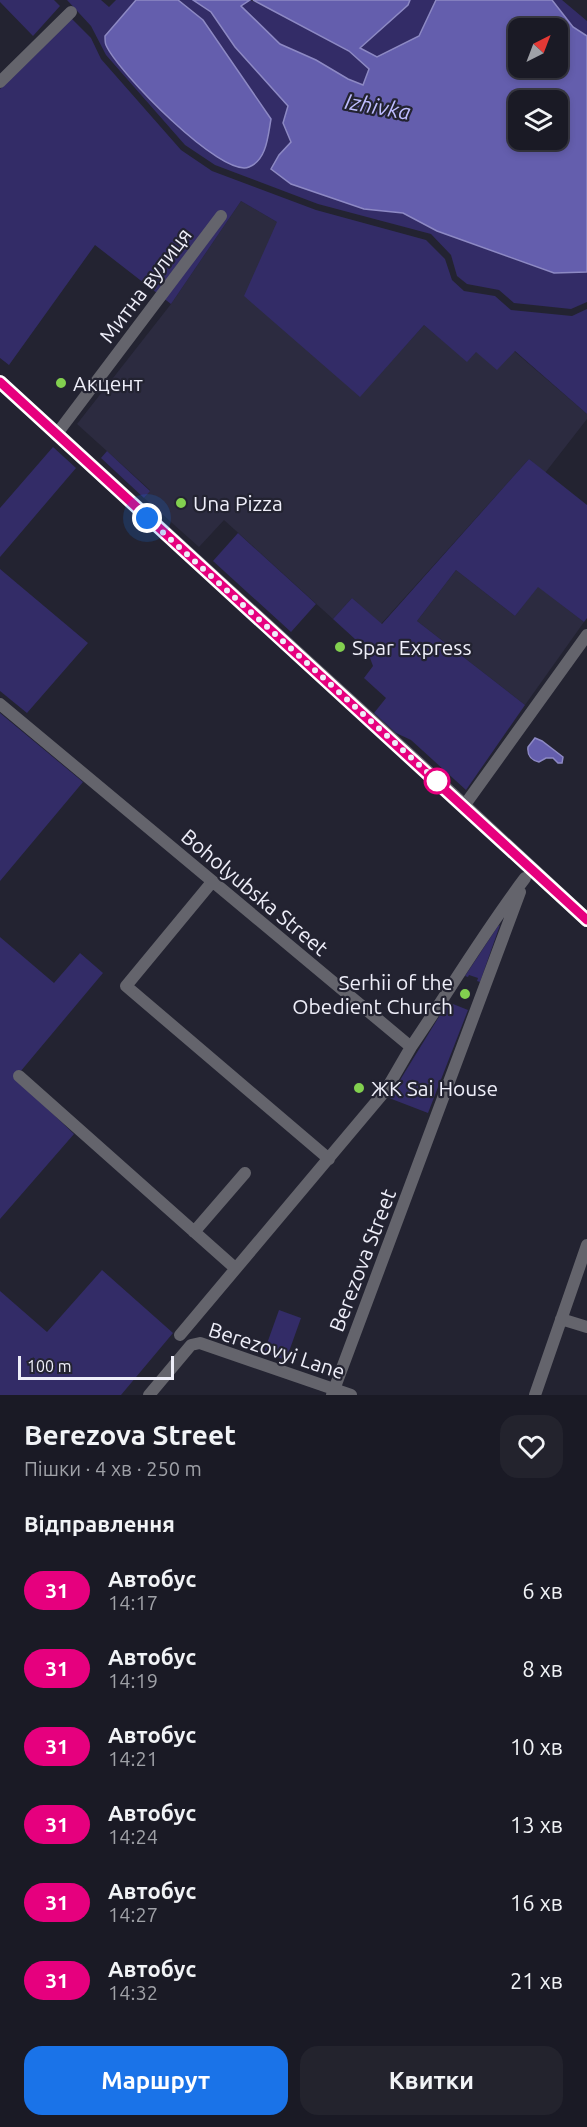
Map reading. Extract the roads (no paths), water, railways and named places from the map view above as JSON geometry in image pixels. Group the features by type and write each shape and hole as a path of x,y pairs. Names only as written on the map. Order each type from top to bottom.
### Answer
{"street":[{"path":"0,82 71,12"},
{"name":"Митна вулиця","path":"56,435 222,216"},
{"path":"0,382 464,806 528,874 587,920"},
{"path":"464,806 587,635"},
{"name":"Boholyubska Street","path":"0,704 411,1047"},
{"path":"180,1335 386,1090 411,1047 461,974 496,916 528,874"},
{"name":"Berezova Street","path":"333,1392 528,874"},
{"path":"212,882 126,986 329,1159"},
{"path":"20,1076 235,1268"},
{"path":"194,1232 245,1173"},
{"path":"535,1395 587,1245"},
{"path":"561,1319 587,1327"},
{"name":"Berezovyi Lane","path":"149,1395 191,1345 200,1343 333,1392 351,1395"}],"water":[{"path":"136,0 178,0 203,20 271,119 266,146 255,164 249,167 236,166 217,157 195,141 149,98 114,58 106,45 105,36"},
{"name":"Izhivka","path":"193,0 250,0 241,6 280,44 363,85 369,69 349,51 253,0 410,0 408,5 360,48 377,57 419,36 436,0 552,0 566,18 508,18 508,78 568,78 568,21 573,27 587,36 587,272 554,273 437,231 403,213 364,209 291,184 271,169 279,155 291,142 283,123 288,106 235,47 211,12"},
{"path":"535,738 563,757 562,763 558,763 553,758 546,758 539,762 532,759 528,753 528,747"}],"place":[{"name":"Акцент","path":"61,383"},
{"name":"Una Pizza","path":"181,503"},
{"name":"Spar Express","path":"340,647"},
{"name":"Serhii of the Obedient Church","path":"465,994"},
{"name":"ЖК Sai House","path":"359,1088"}]}
